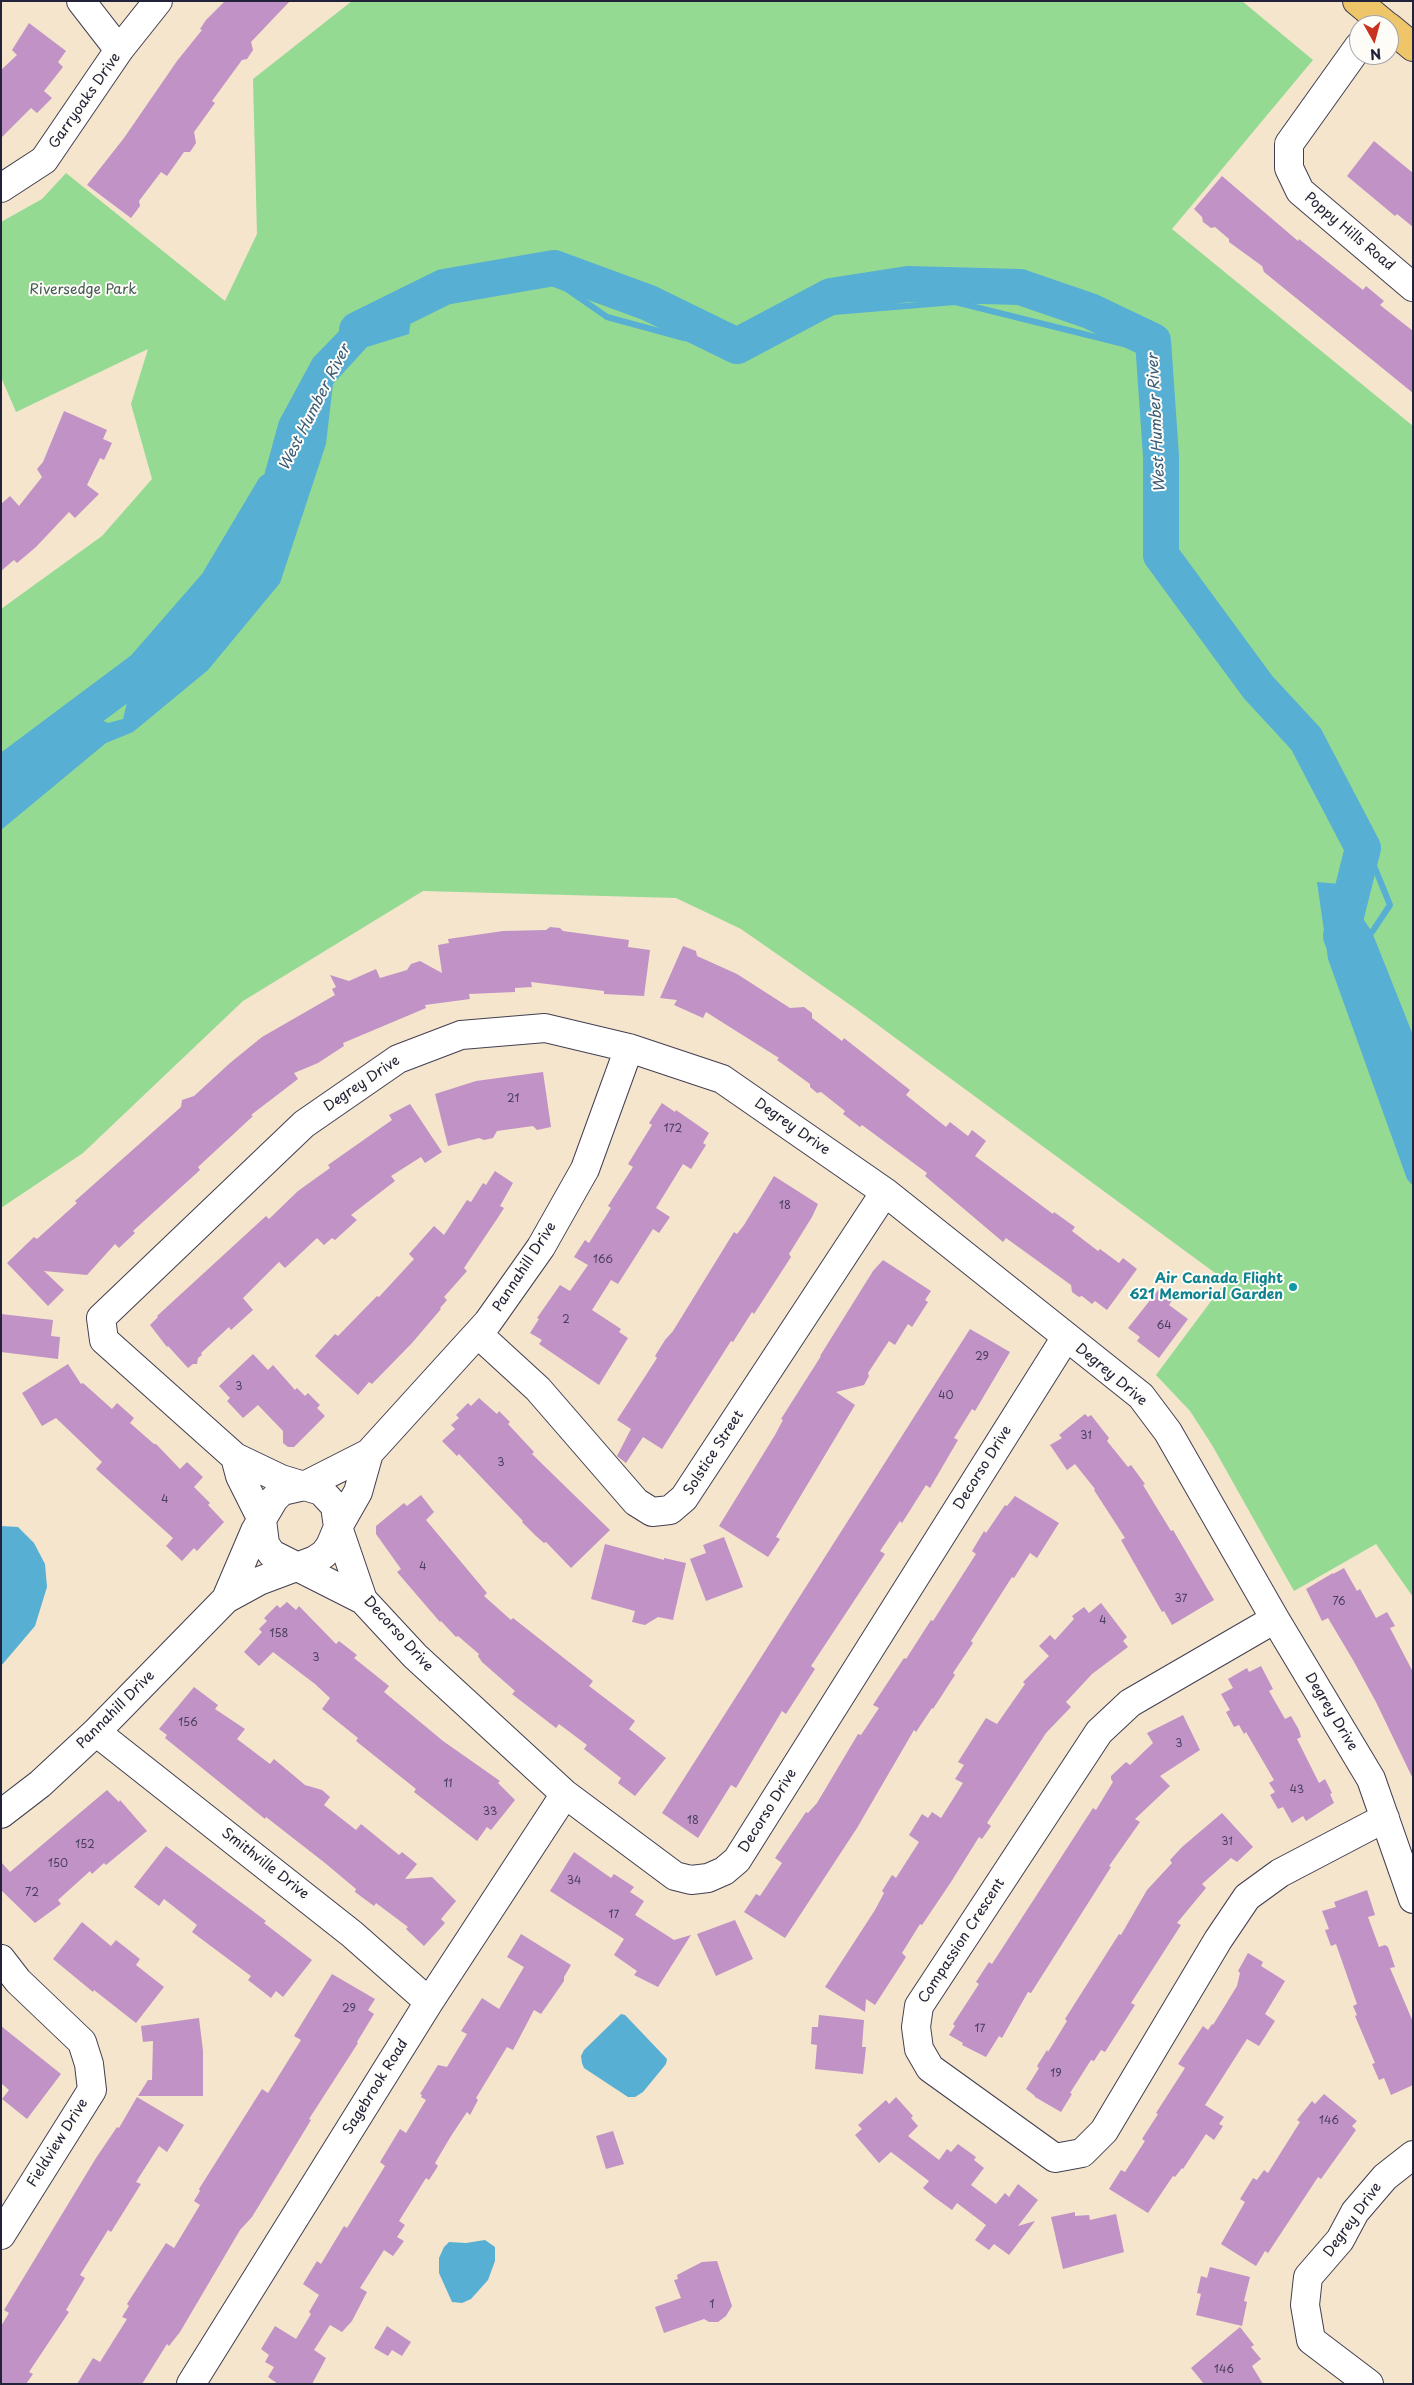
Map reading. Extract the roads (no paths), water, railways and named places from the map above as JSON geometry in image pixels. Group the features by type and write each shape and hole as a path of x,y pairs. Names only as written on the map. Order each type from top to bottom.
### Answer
{"main road":[{"path":"1357,1 1372,15"},
{"path":"1399,36 1413,46"}],"street":[{"path":"81,1 119,50"},
{"name":"Garryoaks Drive","path":"1,188 44,160 119,50 158,1"},
{"name":"Poppy Hills Road","path":"1349,60 1289,144 1289,168 1300,191 1413,287"},
{"name":"Degrey Drive","path":"304,1486 281,1479 236,1457 104,1340 101,1318 304,1124 398,1059 461,1035 544,1028 629,1048 722,1079 884,1192 1141,1396 1168,1432 1274,1619 1371,1780 1413,1899"},
{"name":"Pannahill Drive","path":"226,1599 274,1498 282,1491 304,1486 369,1453 488,1322 541,1248 585,1169 629,1048"},
{"name":"Solstice Street","path":"478,1334 538,1389 636,1502 652,1512 670,1510 684,1498 884,1192"},
{"name":"Decorso Drive","path":"338,1527 363,1600 415,1656 565,1794 675,1876 691,1880 708,1878 724,1871 737,1860 1066,1337"},
{"name":"Pannahill Drive","path":"1,1814 40,1784 96,1732 226,1599 259,1581 324,1554 358,1492 369,1453"},
{"path":"236,1457 240,1476 262,1520 265,1544 272,1554 363,1600"},
{"path":"304,1486 321,1491 335,1506 338,1527"},
{"name":"Compassion Crescent","path":"1274,1619 1130,1703 1099,1732 919,2006 916,2027 919,2049 930,2068 1055,2158 1082,2153 1104,2131 1218,1940 1247,1897 1280,1873 1386,1818"},
{"name":"Smithville Drive","path":"96,1732 352,1934 429,2002"},
{"name":"Sagebrook Road","path":"191,2384 429,2002 565,1794"},
{"name":"Fieldview Drive","path":"1,1959 18,1981 82,2042 89,2064 92,2090 1,2235"},
{"name":"Degrey Drive","path":"1369,2384 1311,2340 1305,2305 1308,2277 1340,2240 1355,2212 1384,2177 1413,2155"}],"water":[{"path":"395,306 412,311 409,334 367,347 333,384 326,444 280,583 208,670 133,732 106,743 1,830 1,790 91,715 108,723 123,719 130,690 188,642 237,574 279,421 313,358 349,321"},
{"path":"1317,882 1340,884 1372,932 1413,1035 1413,1186 1407,1179 1328,959"},
{"path":"1,1526 18,1527 34,1543 45,1564 47,1587 35,1626 1,1666"},
{"path":"621,2014 625,2015 667,2059 666,2064 643,2092 635,2097 628,2097 584,2068 582,2063 581,2056 584,2050"},
{"path":"485,2240 495,2247 495,2261 488,2280 471,2299 462,2303 452,2302 439,2273 439,2258 444,2247 449,2242 466,2243"}],"waterway":[{"name":"West Humber River","path":"357,330 444,287 554,268 649,303 737,346 831,296 908,284 1020,287 1090,311 1153,341 1161,456 1161,555 1258,687 1306,739 1363,848 1341,936 1346,947"},
{"path":"412,311 521,280 551,278 607,317 684,338 760,344 834,312 955,302 1140,348 1157,373 1166,421 1160,500 1172,574 1200,631 1260,696 1326,748 1390,905 1372,932"},
{"name":"West Humber River","path":"1,775 143,669 217,584 273,490"}],"place":[{"name":"Air Canada Flight 621 Memorial Garden","path":"1293,1287"}],"park label":[{"name":"Riversedge Park","path":"83,290"}]}
